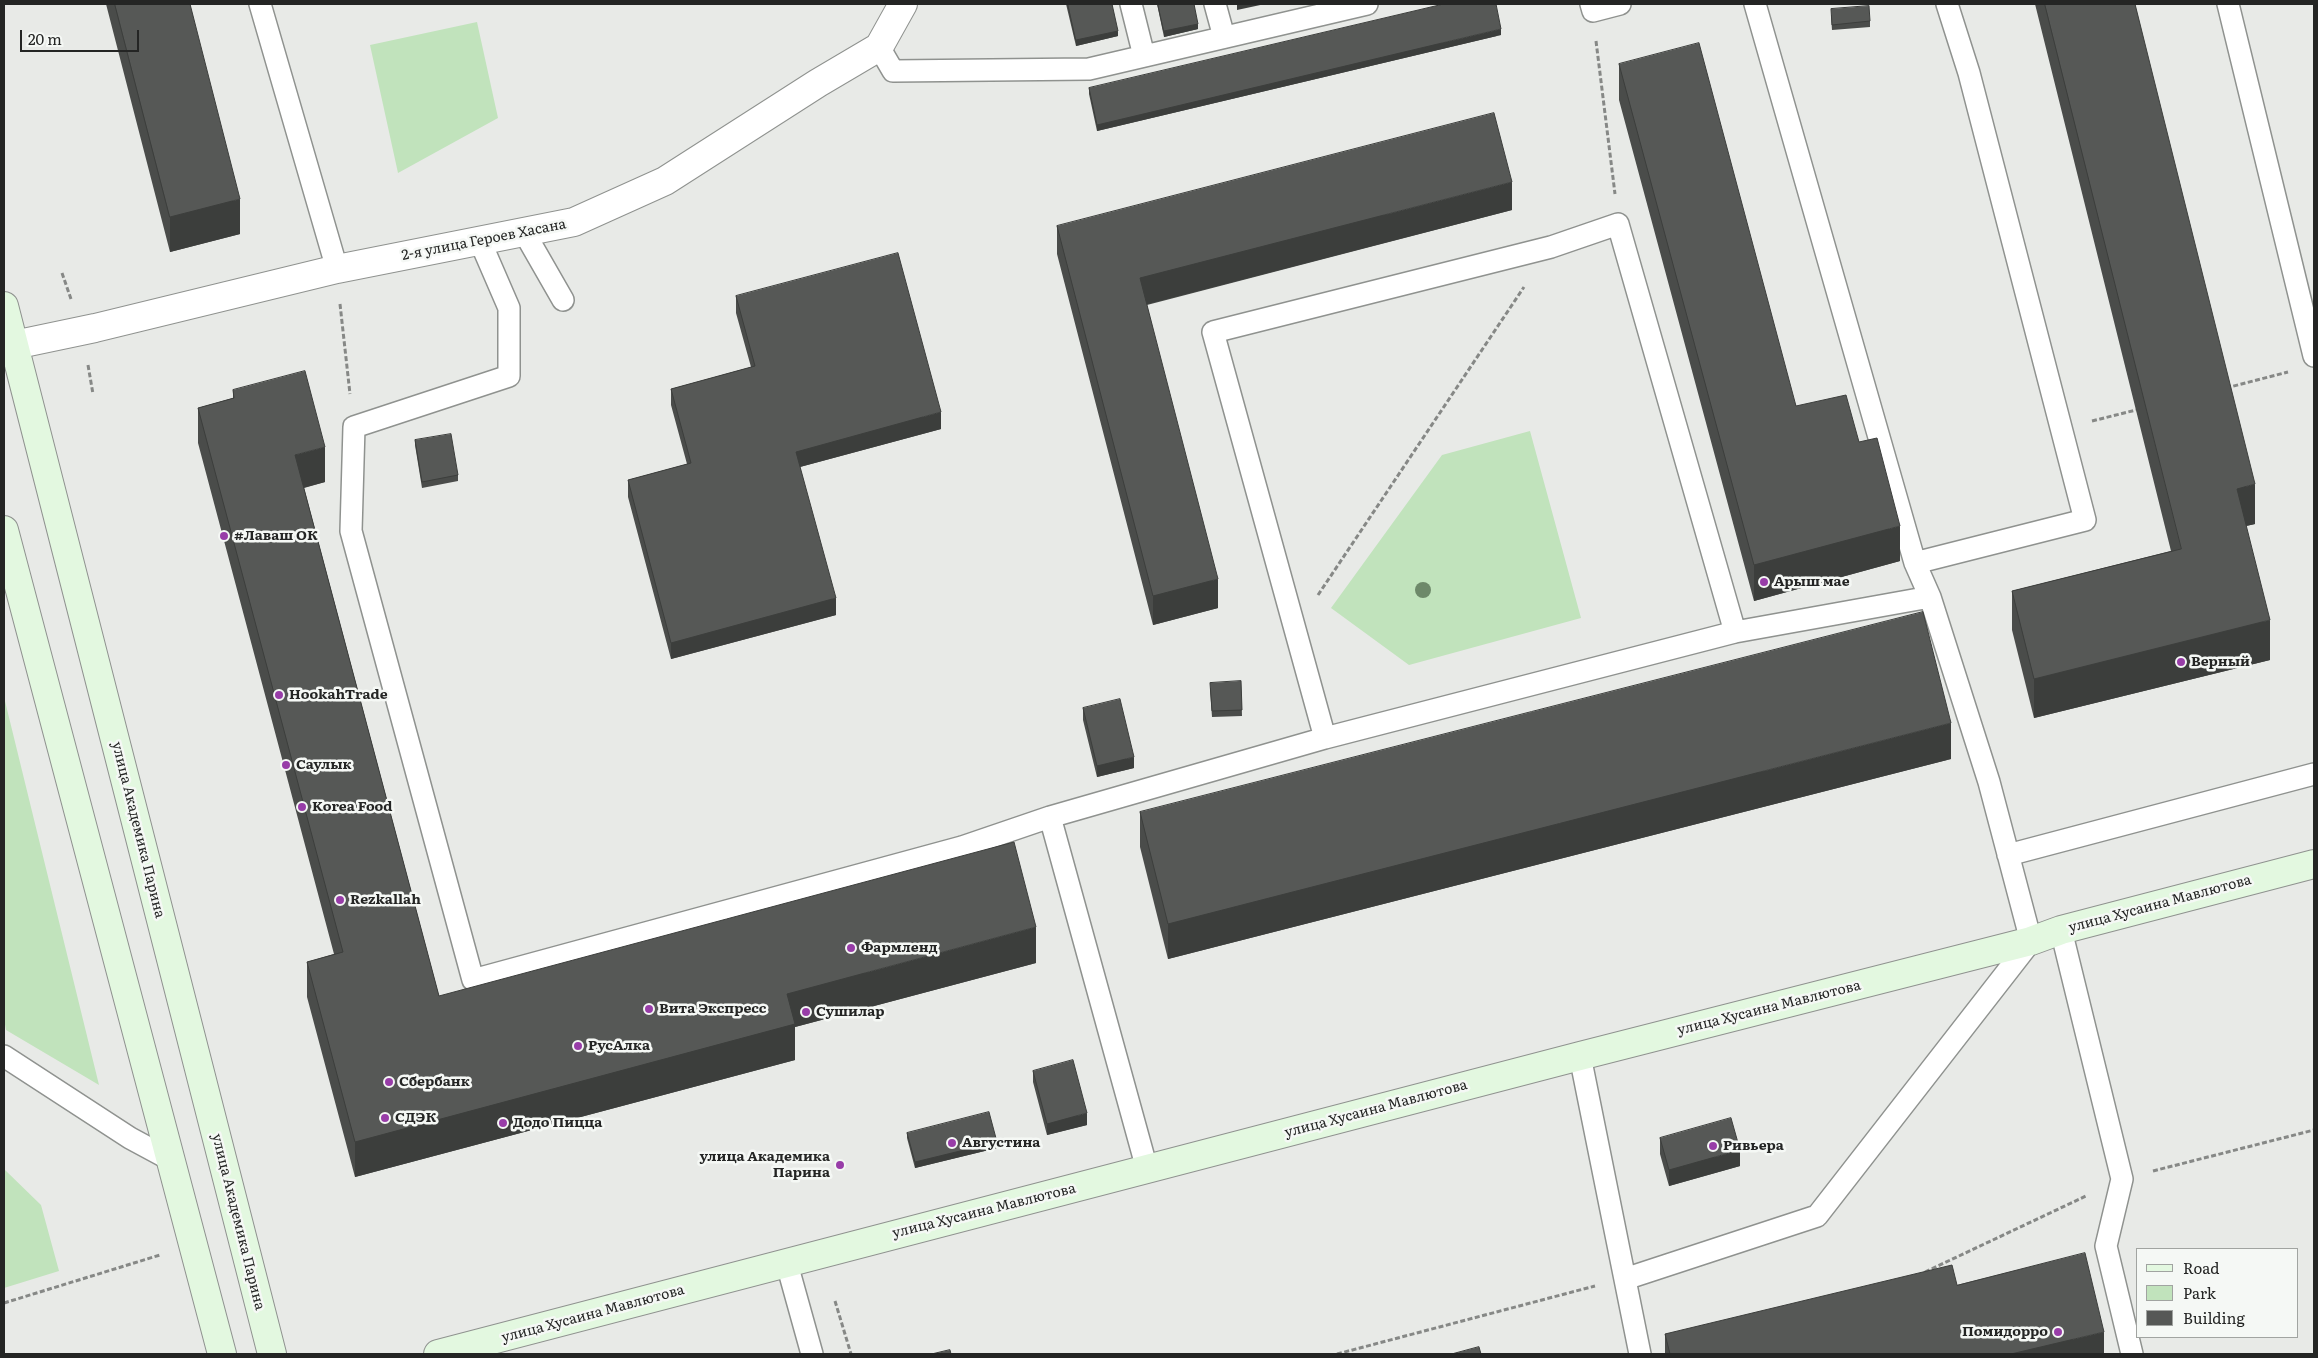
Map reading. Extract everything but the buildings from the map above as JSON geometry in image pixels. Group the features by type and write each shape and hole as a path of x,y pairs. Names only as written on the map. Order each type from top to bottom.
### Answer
{"street":[{"path":"880,47 903,4"},
{"name":"2-я улица Героев Хасана","path":"9,347 337,269 574,222 665,181 818,83 880,47"},
{"name":"улица Академика Парина","path":"4,306 9,347 272,1354"},
{"path":"4,530 222,1354"},
{"name":"улица Хусаина Мавлютова","path":"438,1354 1580,1056 2030,941 2061,930 2314,864"}],"lane":[{"path":"260,4 337,269"},
{"path":"1131,4 1144,56"},
{"path":"1215,4 1224,37"},
{"path":"880,47 893,71 1090,69 1367,4"},
{"path":"1592,7 1620,4"},
{"path":"1625,1279 1817,1216 2030,941 1989,782 1930,597 1915,563 1755,4"},
{"path":"1915,563 2085,520 2063,428 1969,73 1948,4"},
{"path":"2228,4 2314,356"},
{"path":"1324,738 1213,332 1551,246 1618,224 1735,632"},
{"path":"524,232 563,300"},
{"path":"480,241 509,308 509,376 354,427 351,531 473,980 962,847 1050,817 1324,738 1735,632 1930,597"},
{"path":"2008,855 2314,774"},
{"path":"1050,817 1147,1169"},
{"path":"2061,930 2122,1179 2106,1246 2132,1354"},
{"path":"4,1056 130,1138 169,1159"},
{"path":"1580,1056 1640,1354"},
{"path":"787,1264 812,1354"}],"path":[{"path":"1592,7 1618,224"},
{"path":"1294,631 1551,246"},
{"path":"337,269 354,427"},
{"path":"2220,389 2296,370"},
{"path":"2063,428 2136,410"},
{"path":"1916,1276 2122,1179 2314,1130"},
{"path":"4,1303 167,1252"},
{"path":"1337,1354 1625,1279"},
{"path":"835,1300 851,1354"}],"green space":[{"path":"477,22 498,118 398,173 370,45"},
{"path":"1530,431 1581,618 1409,665 1331,608 1442,455"},
{"path":"4,697 99,1085 6,1030 4,1019"},
{"path":"4,1169 41,1205 59,1271 4,1288"}],"place":[{"name":"#Лаваш ОК","path":"224,536"},
{"name":"Арыш мае","path":"1764,582"},
{"name":"Верный","path":"2181,662"},
{"name":"HookahTrade","path":"279,695"},
{"name":"Саулык","path":"286,765"},
{"name":"Korea Food","path":"302,807"},
{"name":"Rezkallah","path":"340,900"},
{"name":"Фармленд","path":"851,948"},
{"name":"Вита Экспресс","path":"649,1009"},
{"name":"Сушилар","path":"806,1012"},
{"name":"РусАлка","path":"578,1046"},
{"name":"Сбербанк","path":"389,1082"},
{"name":"СДЭК","path":"385,1118"},
{"name":"Додо Пицца","path":"503,1123"},
{"name":"Августина","path":"952,1143"},
{"name":"Ривьера","path":"1713,1146"},
{"name":"улица Академика Парина","path":"840,1165"},
{"name":"Помидорро","path":"2058,1332"}]}
